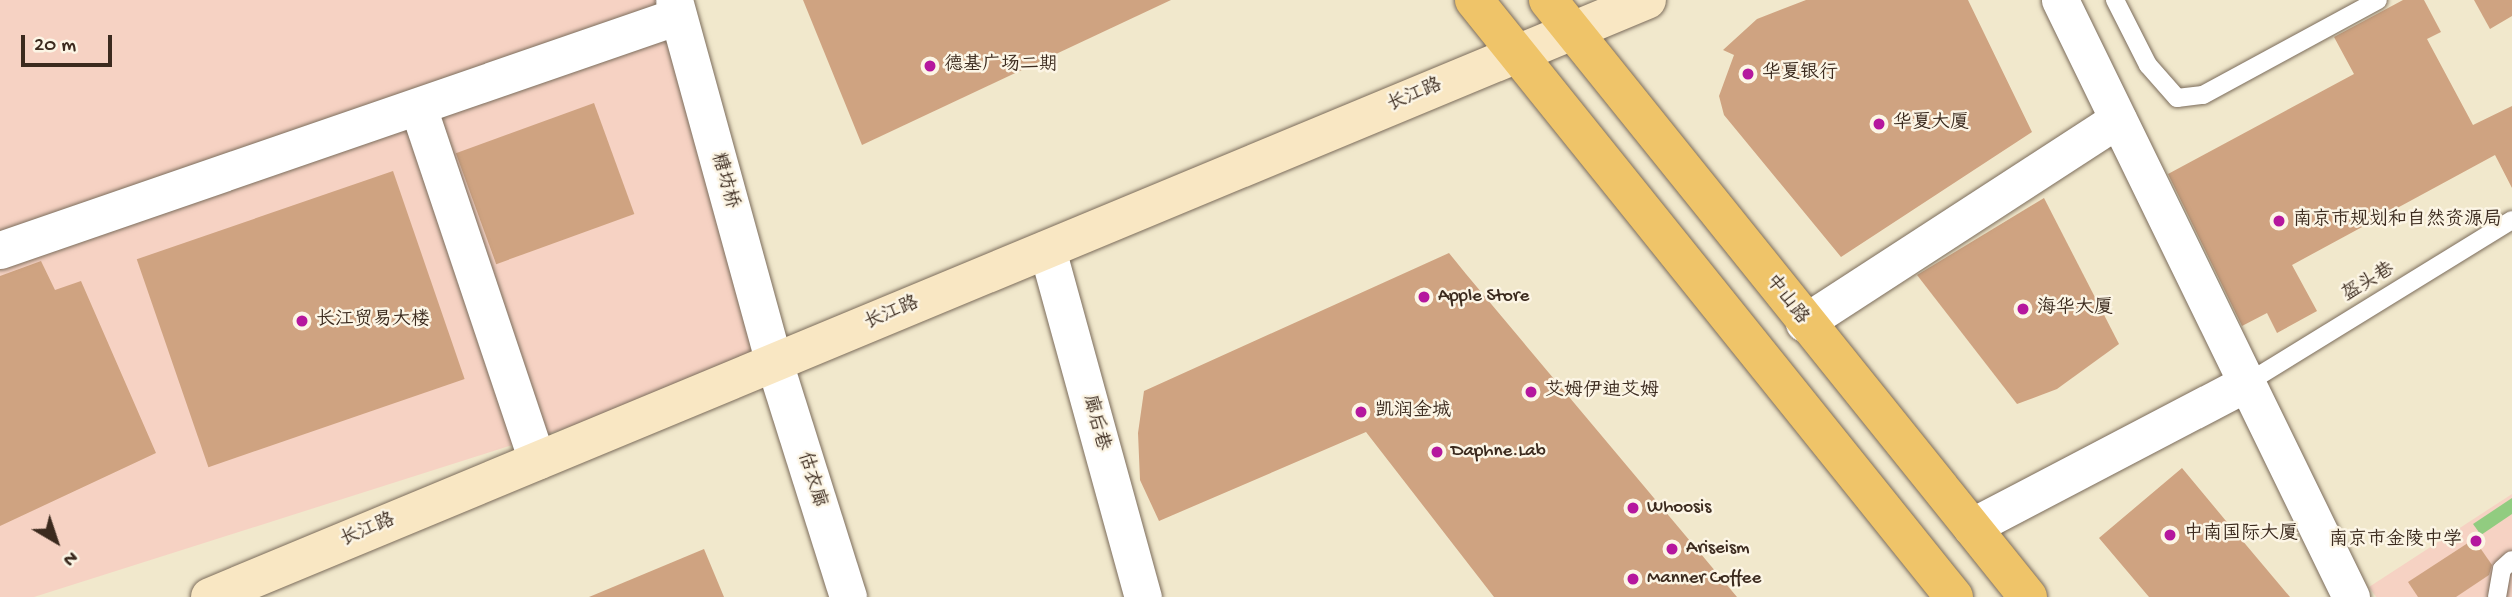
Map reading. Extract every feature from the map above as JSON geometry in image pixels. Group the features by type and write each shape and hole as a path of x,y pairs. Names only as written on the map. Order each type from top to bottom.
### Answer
{"main road":[{"path":"1475,0 1954,597"},
{"name":"中山路","path":"1548,0 1804,323 2028,597"},
{"name":"长江路","path":"210,597 1647,0"}],"street":[{"path":"2060,0 2351,597"},
{"path":"0,250 418,107 676,8"},
{"name":"糖坊桥","path":"676,8 774,362"},
{"path":"418,107 537,461"},
{"path":"1804,323 2118,120"},
{"name":"廊后巷","path":"1047,249 1143,597"},
{"name":"估衣廊","path":"774,362 848,597"},
{"path":"1971,527 2247,383"}],"lane":[{"path":"1475,0 1954,597"},
{"path":"2115,0 2148,65 2177,98 2203,95 2378,0"},
{"name":"盔头巷","path":"2247,383 2512,219"},
{"path":"2497,597 2502,569 2512,560"}],"shaded area":[{"path":"0,0 674,0 774,362 34,597 0,597"},
{"name":"南京市金陵中学","path":"2512,494 2512,597 2376,597 2369,587"}],"green space":[{"path":"2512,498 2512,514 2481,535 2473,524"}],"building":[{"name":"德基广场二期","path":"803,0 1171,0 862,145"},
{"name":"华夏大厦","path":"1806,0 1968,0 2032,132 1841,257 1724,115 1719,96 1734,55 1723,50 1757,19"},
{"name":"南京市规划和自然资源局","path":"2403,0 2424,0 2441,32 2427,39 2473,125 2512,106 2512,188 2495,155 2292,265 2317,311 2277,333 2267,313 2242,326 2168,174 2354,74 2334,37"},
{"path":"2474,0 2512,0 2512,16 2490,29"},
{"path":"594,103 634,214 496,264 456,153"},
{"name":"长江贸易大楼","path":"393,171 465,379 208,467 137,259"},
{"name":"海华大厦","path":"2044,198 2119,344 2057,389 2017,404 1917,275"},
{"name":"凯润金城","path":"1449,253 1737,597 1494,597 1366,432 1159,521 1140,480 1138,433 1144,391"},
{"path":"41,261 55,290 81,281 156,453 0,526 0,276"},
{"name":"中南国际大厦","path":"2182,468 2290,597 2149,597 2099,538"},
{"path":"2474,539 2492,565 2489,575 2456,597 2418,597 2408,582"},
{"path":"704,549 724,597 589,597"}],"place":[{"name":"德基广场二期","path":"930,66"},
{"name":"华夏银行","path":"1748,74"},
{"name":"华夏大厦","path":"1879,124"},
{"name":"南京市规划和自然资源局","path":"2279,221"},
{"name":"Apple Store","path":"1424,297"},
{"name":"海华大厦","path":"2023,309"},
{"name":"长江贸易大楼","path":"302,321"},
{"name":"艾姆伊迪艾姆","path":"1531,392"},
{"name":"凯润金城","path":"1361,412"},
{"name":"Daphne.Lab","path":"1437,452"},
{"name":"Whoosis","path":"1633,508"},
{"name":"中南国际大厦","path":"2170,535"},
{"name":"南京市金陵中学","path":"2476,541"},
{"name":"Ariseism","path":"1672,549"},
{"name":"Manner Coffee","path":"1633,579"}]}
